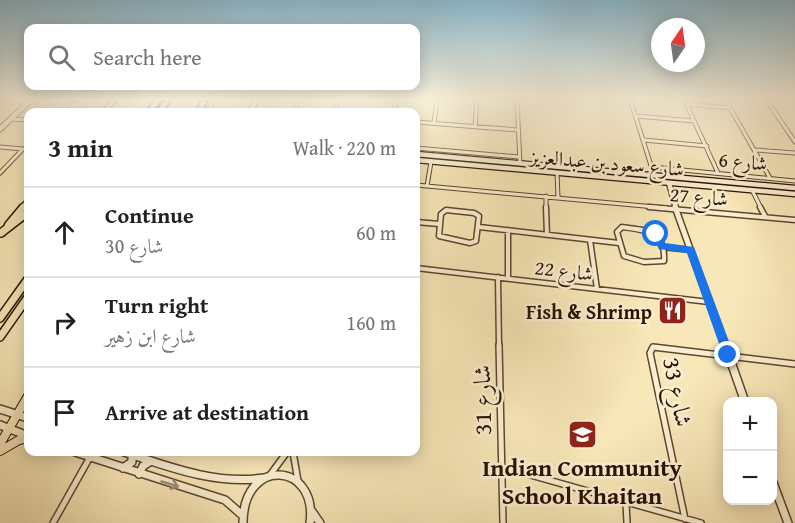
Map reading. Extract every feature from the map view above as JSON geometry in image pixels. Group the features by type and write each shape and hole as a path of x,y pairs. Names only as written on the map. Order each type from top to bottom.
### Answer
{"highway":[{"path":"0,234 24,215"},
{"path":"0,318 24,285"},
{"path":"0,337 24,303"}],"main road":[{"name":"شارع سعود بن عبدالعزيز","path":"420,155 445,160 557,173 795,194"},
{"name":"شارع سعود بن عبدالعزيز","path":"420,161 445,160"},
{"name":"شارع سعود بن عبدالعزيز","path":"455,161 520,164 795,188"},
{"path":"669,183 676,209 743,397"},
{"path":"0,234 24,206"},
{"path":"0,444 24,404"},
{"path":"0,409 24,416"},
{"path":"0,451 24,438"},
{"path":"87,456 225,500 242,514"},
{"path":"122,468 132,462 129,456"},
{"path":"137,456 234,481 252,481 267,477"},
{"path":"139,474 143,466 151,461"},
{"path":"777,493 788,523"},
{"path":"311,510 320,523"}],"street":[{"path":"438,123 518,130"},
{"path":"518,123 520,164"},
{"path":"638,123 654,176"},
{"path":"695,123 718,173"},
{"path":"739,123 771,178"},
{"path":"782,123 795,142"},
{"path":"644,140 707,146"},
{"path":"0,147 23,149 0,173"},
{"path":"420,148 519,157"},
{"path":"755,150 795,153"},
{"path":"428,186 431,162"},
{"name":"شارع 6","path":"651,167 795,181"},
{"path":"557,173 558,197"},
{"name":"شارع 27","path":"420,185 795,220"},
{"name":"شارع 27","path":"752,190 766,217"},
{"path":"546,196 547,235"},
{"path":"450,210 477,214 479,216 478,238 470,243 441,238 439,224 441,214 450,210"},
{"path":"420,222 439,224"},
{"path":"479,227 619,243"},
{"path":"622,228 652,231 662,247 665,258 657,263 628,258 621,253 619,243 617,231 622,228"},
{"path":"508,230 508,278"},
{"path":"590,240 597,289"},
{"path":"662,247 691,250"},
{"name":"شارع 22","path":"420,268 709,302"},
{"name":"شارع 31","path":"498,277 503,523"},
{"name":"شارع 33","path":"685,519 650,353 653,347 663,347 728,355"},
{"path":"728,355 795,364"},
{"path":"0,424 24,435"},
{"path":"243,523 242,514 247,495 267,477 284,456"},
{"path":"294,456 298,481 311,510 310,523"},
{"path":"53,523 90,457"},
{"path":"502,467 700,523"},
{"path":"267,477 281,474 298,481"},
{"path":"626,503 627,523"}],"place":[{"name":"Fish & Shrimp","path":"673,311"},
{"name":"Indian Community School Khaitan","path":"582,434"}],"route":[{"path":"656,234 662,247 691,250 728,355"}]}
